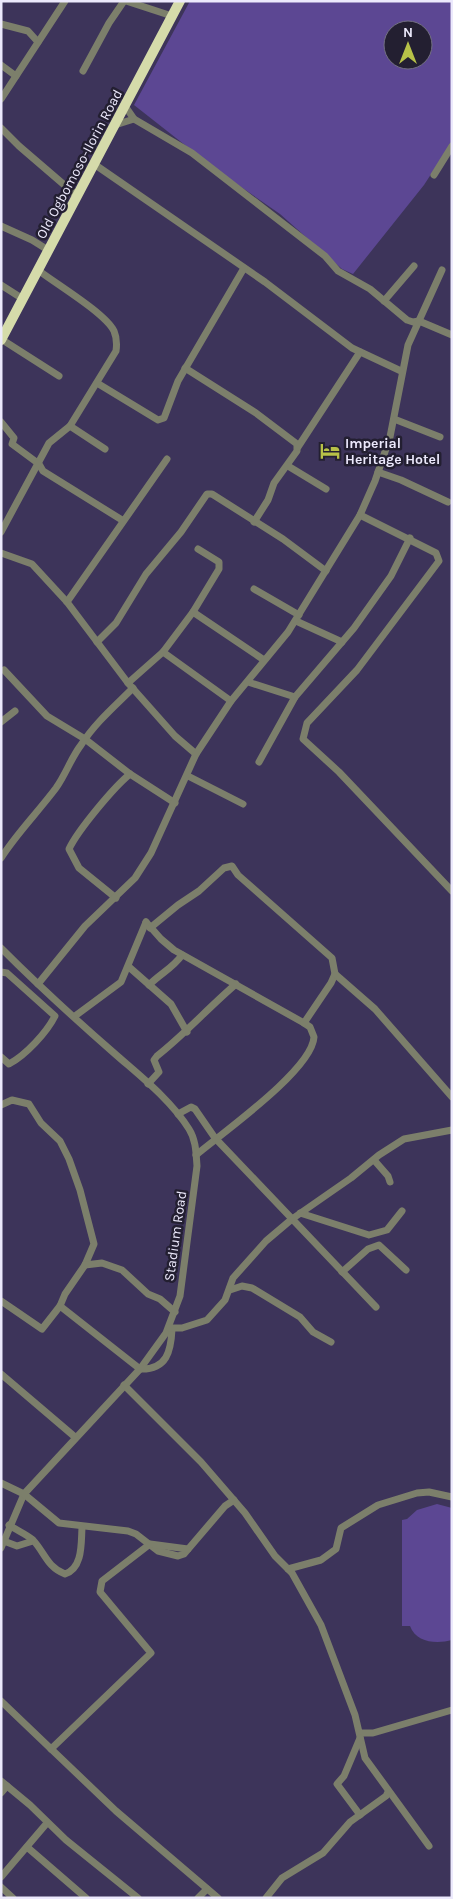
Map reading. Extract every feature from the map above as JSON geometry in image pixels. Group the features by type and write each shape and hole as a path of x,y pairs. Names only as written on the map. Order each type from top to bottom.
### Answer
{"highway":[{"name":"Old Ogbomoso-Ilorin Road","path":"1,340 180,1"}],"street":[{"path":"1,98 66,1"},
{"path":"83,70 109,24 125,1 172,16"},
{"path":"1,24 27,30 38,42"},
{"path":"1,65 16,76"},
{"path":"125,106 134,119 192,152 324,256 338,271 370,289 407,320 419,321 452,335"},
{"path":"115,125 134,119"},
{"path":"1,128 76,195"},
{"path":"434,175 452,146"},
{"path":"94,164 244,268 360,352 402,371"},
{"path":"1,226 32,240 48,250"},
{"path":"384,301 414,266"},
{"path":"97,383 161,420 167,413 173,390 185,368 244,268"},
{"path":"1,532 50,443 70,426 116,351 117,341 114,330 102,316 38,270"},
{"path":"38,984 85,926 135,878 151,853 188,776 196,754 231,701 297,618 360,515 378,472 394,419 408,345 442,270"},
{"path":"1,285 23,299"},
{"path":"1,340 59,376"},
{"path":"254,522 268,500 274,484 288,466 298,447 360,352"},
{"path":"185,368 256,413 295,442 298,447"},
{"path":"394,419 440,437"},
{"path":"1,422 14,438 12,444 39,464 44,471 122,520"},
{"path":"70,426 104,449"},
{"path":"66,602 166,459"},
{"path":"288,466 326,489"},
{"path":"33,474 44,471"},
{"path":"378,472 402,480 448,502"},
{"path":"97,642 116,624 146,574 180,532 207,494 212,494 283,539 326,571"},
{"path":"360,515 436,552 439,561 357,670 307,723 303,739 339,772 452,891"},
{"path":"259,762 295,697 342,642 391,576 410,538"},
{"path":"1,858 17,833 41,808 58,785 85,739 130,686 163,652 193,612 220,565 216,559 198,548"},
{"path":"1,553 32,564 66,602 130,686 175,736 196,754"},
{"path":"254,589 297,618 342,642"},
{"path":"193,612 264,660"},
{"path":"163,652 231,701"},
{"path":"4,670 47,716 85,739 130,774 175,803"},
{"path":"248,682 295,697"},
{"path":"1,722 15,711"},
{"path":"116,898 79,868 70,849 74,837 110,794 130,774"},
{"path":"188,776 243,804"},
{"path":"150,928 199,891 224,868 230,866 332,958 335,974 375,1009 452,1097"},
{"path":"75,1016 119,985 129,966 145,923 167,945 182,955 310,1027 314,1037 307,1052 276,1091 196,1155"},
{"name":"Stadium Road","path":"1,948 178,1114 190,1130 196,1145 194,1194 182,1280 170,1328 140,1369 24,1494 2,1543"},
{"path":"149,985 165,970 174,967 182,955"},
{"path":"129,966 175,1009 187,1032"},
{"path":"1,972 7,973 55,1016 38,1038 15,1061 10,1064 1,1057"},
{"path":"304,1023 335,974"},
{"path":"148,1084 159,1072 154,1060 187,1032 204,1012 236,984"},
{"path":"1,1105 18,1100 29,1104 41,1123 60,1141 80,1190 94,1244 85,1265 60,1306 42,1329 1,1301"},
{"path":"178,1114 193,1108 215,1138 376,1308"},
{"path":"60,1306 140,1369 155,1368 165,1359 171,1349 170,1328 182,1328 208,1320 225,1300 233,1278 239,1270 266,1241 292,1218 404,1139 452,1130"},
{"path":"374,1160 388,1176 390,1182"},
{"path":"300,1212 369,1235 387,1230 402,1211"},
{"path":"377,1234 379,1245 406,1270"},
{"path":"342,1272 368,1249 379,1245"},
{"path":"85,1265 102,1263 122,1270 148,1294 160,1299 175,1312"},
{"path":"230,1290 242,1286 252,1288 300,1317 313,1332 332,1342"},
{"path":"1,1374 75,1437"},
{"path":"124,1385 201,1462 234,1500 275,1556 288,1569 321,1625 360,1735 365,1758 429,1846"},
{"path":"1,1483 24,1494 59,1523 82,1528 128,1531 158,1551 172,1556 184,1554 225,1506 234,1500"},
{"path":"288,1569 320,1560 336,1549 341,1528 378,1505 417,1493 430,1492 452,1497"},
{"path":"9,1525 33,1541 46,1561 56,1571 65,1574 75,1568 79,1560 82,1528"},
{"path":"2,1543 17,1546 33,1541"},
{"path":"51,1749 151,1653 100,1592 102,1581 150,1544"},
{"path":"1,1701 116,1811 218,1898"},
{"path":"360,1735 452,1710"},
{"path":"360,1735 344,1776 339,1779 337,1784 360,1815"},
{"path":"1,1793 4,1783 86,1857 138,1898"},
{"path":"266,1898 282,1878 323,1853 350,1822 386,1796 388,1792"},
{"path":"1,1877 48,1824"},
{"path":"27,1847 86,1898"},
{"path":"1,1888 13,1898"},
{"path":"198,1898 207,1889"}],"shaded area":[{"path":"190,1 452,1 452,142 424,185 353,274 342,269 280,214 218,171 134,105"},
{"path":"437,1504 452,1508 452,1640 434,1642 417,1636 410,1626 402,1626 402,1520 407,1519 417,1510"}],"place":[{"name":"Imperial Heritage Hotel","path":"330,451"}]}
